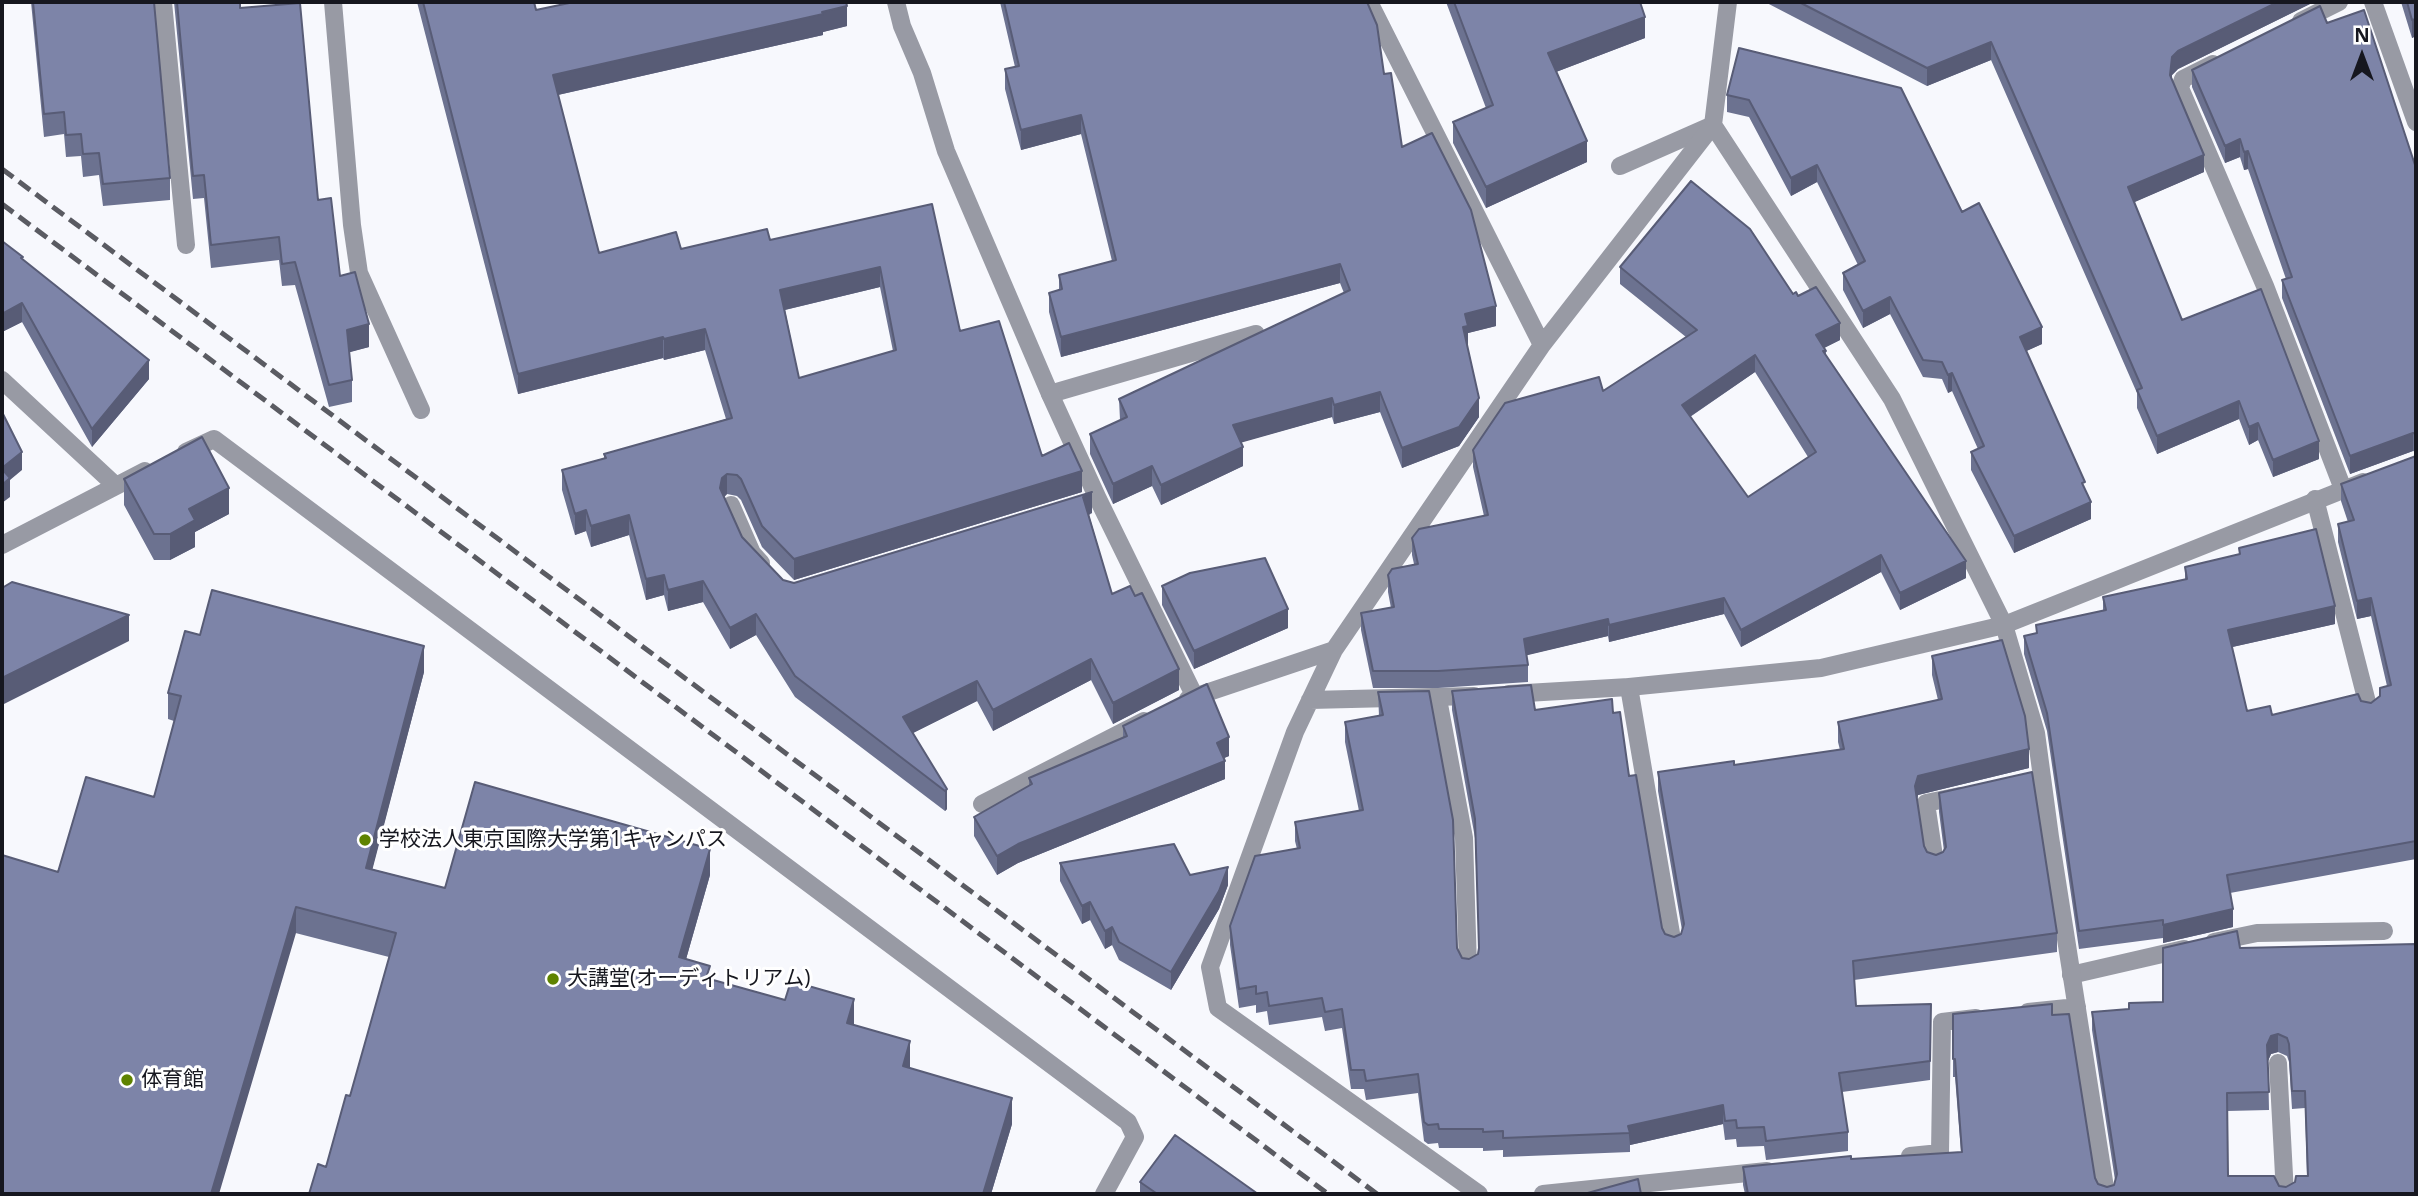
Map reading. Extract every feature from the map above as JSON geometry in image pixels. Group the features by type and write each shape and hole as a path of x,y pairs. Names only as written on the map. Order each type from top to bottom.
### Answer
{"street":[{"path":"163,2 186,244"},
{"path":"333,2 352,225 359,273 421,410"},
{"path":"896,2 946,151 1050,394 1091,501 1195,695"},
{"path":"1369,2 1542,345"},
{"path":"1479,1194 1218,1008 1210,967 1295,732 1334,650 1542,345 1713,125 1728,2"},
{"path":"2279,31 2339,2"},
{"path":"2373,2 2416,122"},
{"path":"2231,55 2183,79 2180,88 2265,286 2343,489"},
{"path":"1620,166 1713,125"},
{"path":"1713,125 1892,399 2004,625 2036,733 2036,779 2077,1007 2106,1194"},
{"path":"1050,394 1256,334"},
{"path":"2,380 115,485"},
{"path":"2,545 115,485 214,439 1128,1122 1135,1137 1104,1194"},
{"path":"1310,701 1438,699 1629,687 1821,668 2004,625 2380,475"},
{"path":"2315,499 2369,710"},
{"path":"731,505 752,553 771,573"},
{"path":"982,804 1195,695 1334,650"},
{"path":"1629,687 1673,945"},
{"path":"1438,699 1464,838 1468,967"},
{"path":"1935,863 1926,803 1978,792"},
{"path":"2071,975 2257,933 2384,931"},
{"path":"1899,1157 1940,1153 1942,1022 2077,1007"},
{"path":"2278,1063 2285,1194"},
{"path":"1542,1194 1789,1169"}],"building":[{"path":"33,2 154,2 170,178 103,184 99,153 83,154 81,134 66,135 64,112 44,114"},
{"path":"177,2 240,2 240,8 300,3 318,200 331,198 340,276 355,272 369,324 347,330 352,380 329,385 295,262 282,264 279,237 211,245 204,175 193,176"},
{"path":"423,2 534,2 536,10 574,2 846,2 847,6 822,12 823,14 553,75 599,253 676,232 681,249 767,229 770,240 932,204 960,331 999,321 1042,456 1069,443 1082,471 794,559 762,526 741,479 737,475 727,474 722,478 720,488 742,537 783,580 794,583 1092,492 1083,497 1112,594 1130,586 1135,596 1142,593 1179,669 1113,703 1091,659 993,710 977,681 903,717 947,789 945,791 795,676 756,614 730,628 703,581 668,590 664,575 646,579 629,515 591,526 586,510 575,514 562,470 606,458 604,454 732,418 705,329 518,374","holes":["880,267 896,350 799,378 780,290"]},
{"path":"1004,2 1367,2 1377,25 1384,74 1391,73 1402,147 1432,133 1471,210 1496,306 1465,314 1468,326 1463,327 1479,398 1459,427 1402,448 1380,392 1334,405 1332,398 1233,425 1243,447 1161,485 1152,466 1113,484 1090,434 1127,417 1119,399 1350,290 1340,264 1061,337 1049,293 1062,289 1059,275 1116,260 1081,115 1021,130 1005,69 1019,66"},
{"path":"1454,2 1640,2 1645,17 1548,53 1587,141 1486,187 1453,122 1493,105"},
{"path":"1799,2 2278,2 2178,51 2172,57 2170,75 2204,155 2128,187 2182,320 2261,289 2319,441 2273,460 2258,423 2249,427 2239,401 2157,436 2137,390 2142,388 1991,42 1927,68"},
{"path":"2407,2 2416,2 2416,19 2412,20"},
{"path":"2320,6 2327,23 2364,10 2416,168 2416,434 2350,456 2282,280 2292,277 2248,151 2244,152 2240,139 2225,146 2192,70"},
{"path":"1739,48 1901,88 1962,212 1979,203 2042,327 2020,337 2085,482 2082,483 2091,502 2014,536 1971,452 1984,446 1952,373 1948,375 1942,362 1923,360 1890,297 1863,311 1843,273 1865,261 1817,165 1791,178 1749,100 1727,95"},
{"path":"1691,181 1750,229 1793,294 1796,292 1798,296 1816,287 1840,323 1816,335 1826,351 1823,351 1966,561 1900,593 1881,555 1741,630 1724,598 1609,625 1608,619 1524,639 1528,665 1438,671 1373,671 1361,613 1394,607 1388,575 1392,569 1418,564 1412,538 1419,529 1488,515 1473,450 1505,403 1599,377 1603,391 1697,330 1620,267","holes":["1755,355 1816,452 1748,497 1682,405"]},
{"path":"2,241 149,360 92,429 22,303 2,314"},
{"path":"2,412 22,452 2,468"},
{"path":"202,437 229,488 189,509 195,520 170,534 154,534 124,479"},
{"path":"2416,456 2416,841 2227,875 2233,909 2163,925 2163,920 2079,931 2047,713 2024,636 2037,633 2036,625 2106,610 2103,597 2187,579 2185,567 2240,554 2239,548 2316,529 2335,606 2228,630 2247,711 2270,706 2272,715 2358,694 2361,701 2371,703 2380,696 2380,688 2391,685 2371,598 2357,601 2338,524 2354,520 2341,484"},
{"path":"2,469 10,478 2,485"},
{"path":"1265,558 1288,609 1194,651 1162,586 1190,573"},
{"path":"12,582 129,615 2,678 2,588"},
{"name":"学校法人東京国際大学第1キャンパス","path":"212,590 424,646 366,868 445,888 475,782 710,849 679,957 710,966 706,978 785,1000 791,981 854,999 847,1023 910,1041 903,1066 1012,1098 983,1194 309,1194 318,1164 326,1167 346,1095 350,1096 396,933 296,907 211,1194 2,1194 2,855 58,872 86,777 154,797 181,696 168,693 185,631 200,635"},
{"path":"2002,640 2025,716 2029,749 1918,776 1915,786 1924,846 1927,852 1936,855 1946,847 1939,793 2032,772 2057,933 1853,961 1856,1006 1931,1004 1930,1061 1839,1073 1848,1132 1766,1141 1764,1127 1737,1128 1736,1120 1725,1121 1723,1105 1628,1126 1630,1133 1503,1138 1503,1131 1439,1129 1438,1124 1428,1125 1424,1122 1418,1074 1366,1081 1364,1070 1351,1070 1342,1009 1325,1012 1322,998 1269,1006 1267,992 1256,994 1256,986 1239,989 1230,926 1255,856 1300,848 1295,822 1363,810 1345,722 1383,715 1378,692 1429,691 1453,820 1457,948 1462,958 1469,959 1478,954 1479,948 1475,819 1452,691 1531,685 1535,710 1612,699 1613,713 1620,712 1629,776 1636,775 1662,928 1665,934 1674,937 1681,934 1684,924 1658,772 1734,761 1734,765 1844,749 1838,722 1942,699 1932,656"},
{"path":"1207,684 1229,737 1217,743 1225,761 1018,844 997,856 974,817 1032,784 1029,778 1127,736 1123,726"},
{"path":"1174,844 1190,875 1228,867 1219,891 1171,972 1119,942 1112,927 1105,931 1090,902 1082,906 1060,863"},
{"path":"2237,931 2240,948 2416,944 2416,1194 1748,1194 1743,1167 1851,1156 1851,1159 1962,1152 1953,1059 1953,1014 2052,1004 2052,1015 2069,1014 2095,1178 2098,1184 2107,1187 2114,1185 2117,1174 2092,1012 2129,1009 2129,1003 2163,1002 2163,948","holes":["2278,1034 2287,1038 2292,1091 2305,1091 2308,1176 2296,1176 2295,1182 2286,1187 2279,1186 2274,1176 2228,1176 2227,1093 2269,1092 2267,1045 2271,1036"]},
{"path":"1175,1135 1258,1194 1155,1194 1140,1182"},
{"path":"1638,1179 1641,1194 1584,1194"}],"railway":[{"path":"2,169 1377,1194"},
{"path":"2,204 1328,1194"}],"place":[{"name":"学校法人東京国際大学第1キャンパス","path":"365,840"},
{"name":"大講堂(オーディトリアム)","path":"553,979"},
{"name":"体育館","path":"127,1080"}]}
